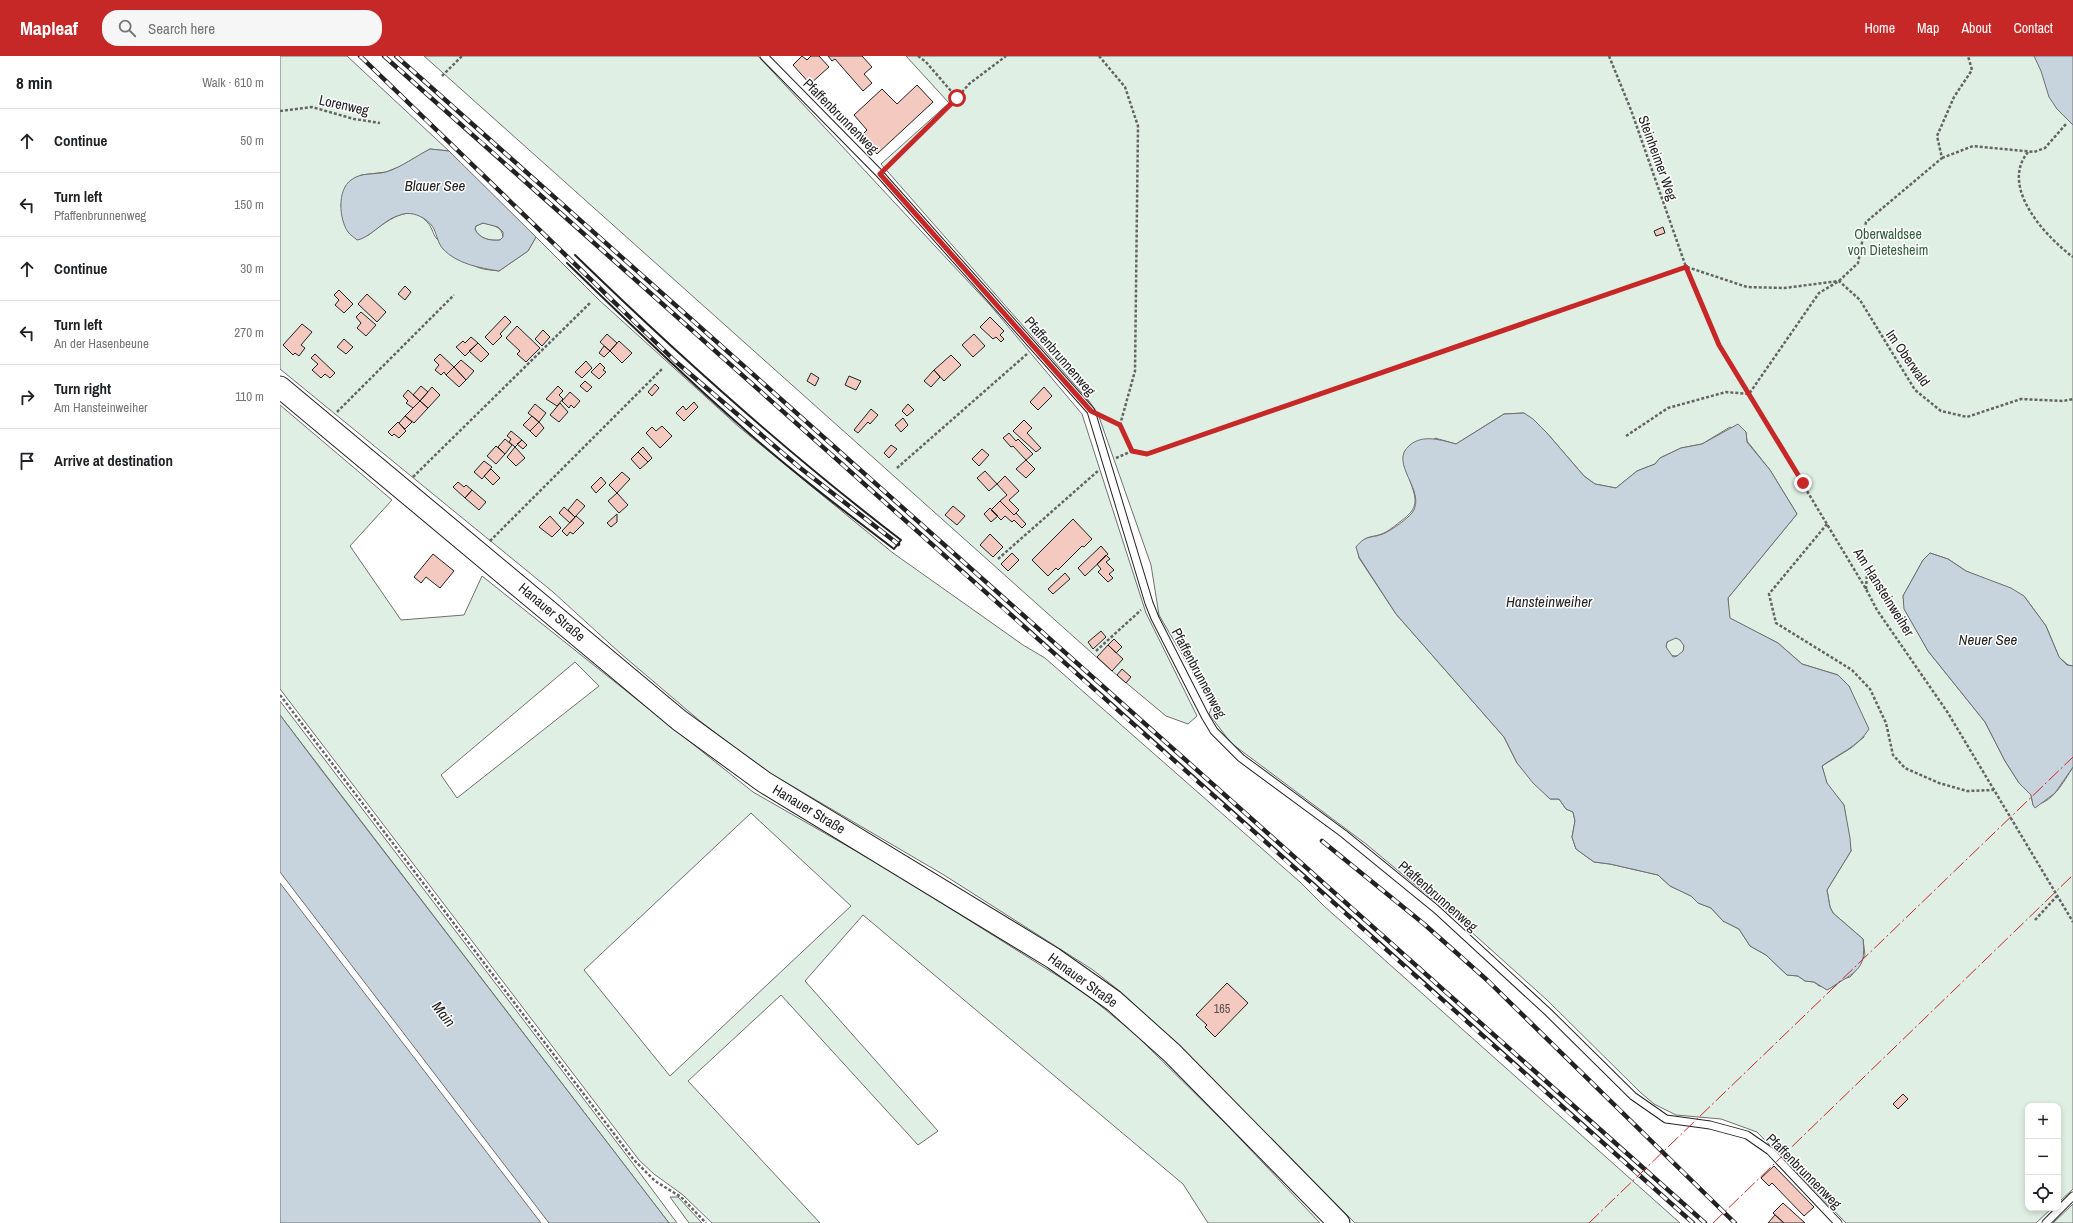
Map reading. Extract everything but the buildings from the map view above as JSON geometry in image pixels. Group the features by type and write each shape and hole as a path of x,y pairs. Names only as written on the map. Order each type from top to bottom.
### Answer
{"main road":[{"name":"Hanauer Straße","path":"280,387 673,715 735,762 764,782 1054,958 1114,1001 1172,1054 1339,1223"}],"lane":[{"name":"Pfaffenbrunnenweg","path":"764,56 880,174 1091,411 1108,462 1149,603 1205,716 1214,731 1240,758 1344,834 1424,899 1548,1012 1633,1096 1666,1119 1710,1125 1747,1135 1770,1151 1838,1223"},
{"path":"2046,1223 2073,1196"}],"path":[{"path":"442,76 462,56"},
{"path":"918,56 926,62 957,98"},
{"path":"880,174 957,98 969,84 1006,56"},
{"path":"1099,56 1125,87 1138,126 1135,371 1120,425"},
{"name":"Steinheimer Weg","path":"1609,56 1630,110 1686,267"},
{"path":"1942,158 1937,136 1954,97 1972,70 1968,56"},
{"name":"Lorenweg","path":"280,111 312,108 354,119 380,123"},
{"path":"1626,436 1668,408 1726,392 1749,394 1819,293 1839,281 1858,263 1866,222 1942,158 1973,146 2028,152 2046,148 2066,124"},
{"path":"2028,152 2021,164 2020,178 2022,194 2027,207 2046,234 2073,257"},
{"path":"998,559 1108,462 1132,451 1147,454 1686,267 1747,286 1784,288 1839,281"},
{"name":"Am Hansteinweiher","path":"1686,267 1719,345 1866,589 1877,610 1948,713 2073,922"},
{"name":"Im Oberwald","path":"1839,281 1860,300 1915,390 1941,411 1967,417 2022,399 2063,401 2073,399"},
{"path":"325,424 454,295"},
{"path":"402,488 591,302"},
{"path":"897,468 1035,347"},
{"path":"479,552 662,369"},
{"path":"1091,411 1120,425 1132,451"},
{"path":"1827,524 1769,594 1776,623 1852,670 1870,689 1886,723 1893,755 1905,768 1939,783 1967,791 1994,790"},
{"path":"1866,589 1867,574 1870,566"},
{"path":"1096,651 1149,603"},
{"path":"280,696 634,1160 655,1181 681,1197 706,1223"},
{"path":"2035,920 2057,896"}],"green space":[{"path":"280,56 347,56 449,151 430,149 401,166 386,172 361,175 345,187 341,206 367,236 394,217 402,214 417,214 427,222 435,237 440,242 461,258 478,267 499,271 528,251 536,237 598,299 739,427 893,553 1023,645 1045,658 1300,882 1324,906 1680,1223 1355,1223 1179,1046 1122,993 1093,970 944,875 763,769 700,721 620,653 553,592 280,369"},
{"path":"424,56 758,56 990,305 1082,414 1146,613 1197,716 1188,724 1166,716 1112,671"},
{"name":"Oberwaldsee von Dietesheim","path":"906,56 2073,56 2073,666 2068,665 2059,657 2046,626 2024,596 1966,571 1948,559 1930,553 1923,560 1903,596 1905,610 1928,651 1985,722 2005,761 2019,783 2031,795 2033,805 2040,804 2051,797 2061,786 2073,767 2073,1189 2061,1200 2061,1103 2025,1103 2025,1211 2049,1211 2036,1223 1846,1223 1757,1132 1721,1119 1676,1115 1654,1104 1547,1000 1467,928 1366,844 1231,743 1209,714 1212,706 1159,615 1151,565 1098,414 1089,401 881,164 949,103","holes":["1524,413 1547,433 1584,476 1595,484 1616,488 1637,471 1655,464 1660,458 1681,448 1702,444 1730,427 1746,432 1747,441 1770,470 1797,514 1728,598 1729,618 1778,643 1802,664 1838,675 1849,686 1858,707 1864,737 1851,748 1822,766 1827,784 1844,805 1851,851 1827,890 1830,907 1833,913 1863,939 1865,955 1857,969 1850,977 1843,979 1834,987 1819,986 1814,982 1805,981 1798,976 1787,975 1766,955 1750,946 1739,929 1723,921 1711,908 1698,903 1691,896 1670,886 1658,875 1610,864 1594,862 1576,849 1572,837 1575,821 1573,812 1566,809 1559,799 1550,799 1517,763 1504,737 1396,614 1359,558 1357,547 1364,540 1386,532 1394,527 1414,508 1415,499 1410,481 1435,438 1456,444 1504,414"]},
{"path":"483,223 499,228 503,237 500,240 493,240 486,239 479,235 475,229 476,226"},
{"path":"280,405 392,500 350,546 401,620 464,615 482,576 753,792 889,870 1085,993 1135,1034 1228,1126 1320,1223 1208,1223 1183,1184 863,915 805,981 938,1131 918,1145 781,995 688,1081 820,1223 712,1223 683,1195 654,1174 639,1160 280,689","holes":["575,662 599,686 457,798 441,775","751,813 851,906 670,1076 584,970"]},
{"path":"1675,638 1681,641 1684,647 1681,653 1675,656 1669,653 1666,647 1669,641"},
{"path":"280,701 677,1223 669,1223 280,715"},
{"path":"670,1197 678,1197 702,1223 689,1223"},
{"path":"2073,1204 2073,1223 2053,1223"}],"water":[{"path":"2034,56 2073,56 2073,125 2057,109 2049,97 2041,71"},
{"name":"Blauer See","path":"430,149 449,151 536,237 528,251 499,271 462,262 443,249 434,229 428,221 414,214 405,214 395,217 361,239 357,240 348,232 341,212 343,191 346,185 355,177 392,170","holes":["483,223 498,227 503,232 503,237 500,240 486,239 479,235 475,229 476,226"]},
{"name":"Hansteinweiher","path":"1524,413 1533,419 1547,433 1584,476 1595,484 1616,488 1637,471 1655,464 1660,458 1681,448 1702,444 1738,424 1746,432 1747,442 1770,470 1797,514 1728,598 1730,618 1778,643 1802,664 1838,675 1849,686 1869,729 1854,745 1822,766 1827,783 1844,805 1851,851 1827,890 1830,907 1833,913 1863,939 1864,947 1863,958 1859,968 1850,976 1829,989 1827,990 1814,982 1805,981 1798,976 1787,975 1766,955 1750,946 1739,929 1723,921 1711,908 1698,903 1691,896 1670,886 1658,875 1610,864 1594,862 1576,849 1572,837 1575,821 1573,812 1566,809 1559,799 1550,799 1533,783 1517,763 1504,737 1396,614 1359,557 1356,547 1363,540 1388,531 1412,513 1416,504 1415,496 1403,460 1404,452 1410,445 1426,439 1456,444 1504,414","holes":["1676,638 1680,640 1684,646 1683,651 1677,656 1673,657 1666,647 1667,642"]},
{"name":"Neuer See","path":"1930,553 1948,559 1966,571 2011,588 2024,596 2046,626 2059,657 2067,665 2073,666 2073,767 2055,793 2035,808 2031,795 2019,783 2005,761 1985,722 1928,651 1904,609 1903,596 1923,560"},
{"name":"Main","path":"280,715 669,1223 549,1223 280,872"},
{"path":"280,883 541,1223 280,1223"}],"railway":[{"path":"360,56 675,361 799,467 898,544"},
{"path":"384,56 1693,1223"},
{"path":"396,56 1705,1223"},
{"path":"1322,841 1424,924 1487,980 1735,1223"}],"wall":[{"path":"567,263 671,362 753,437 894,549 901,540 858,507 775,438 654,330 575,255"}],"power":[{"path":"1589,1223 2073,757"},
{"path":"1713,1223 2073,875"}],"route":[{"path":"957,98 880,174 1091,411 1120,425 1132,451 1147,454 1686,267 1719,345 1803,483"}]}
